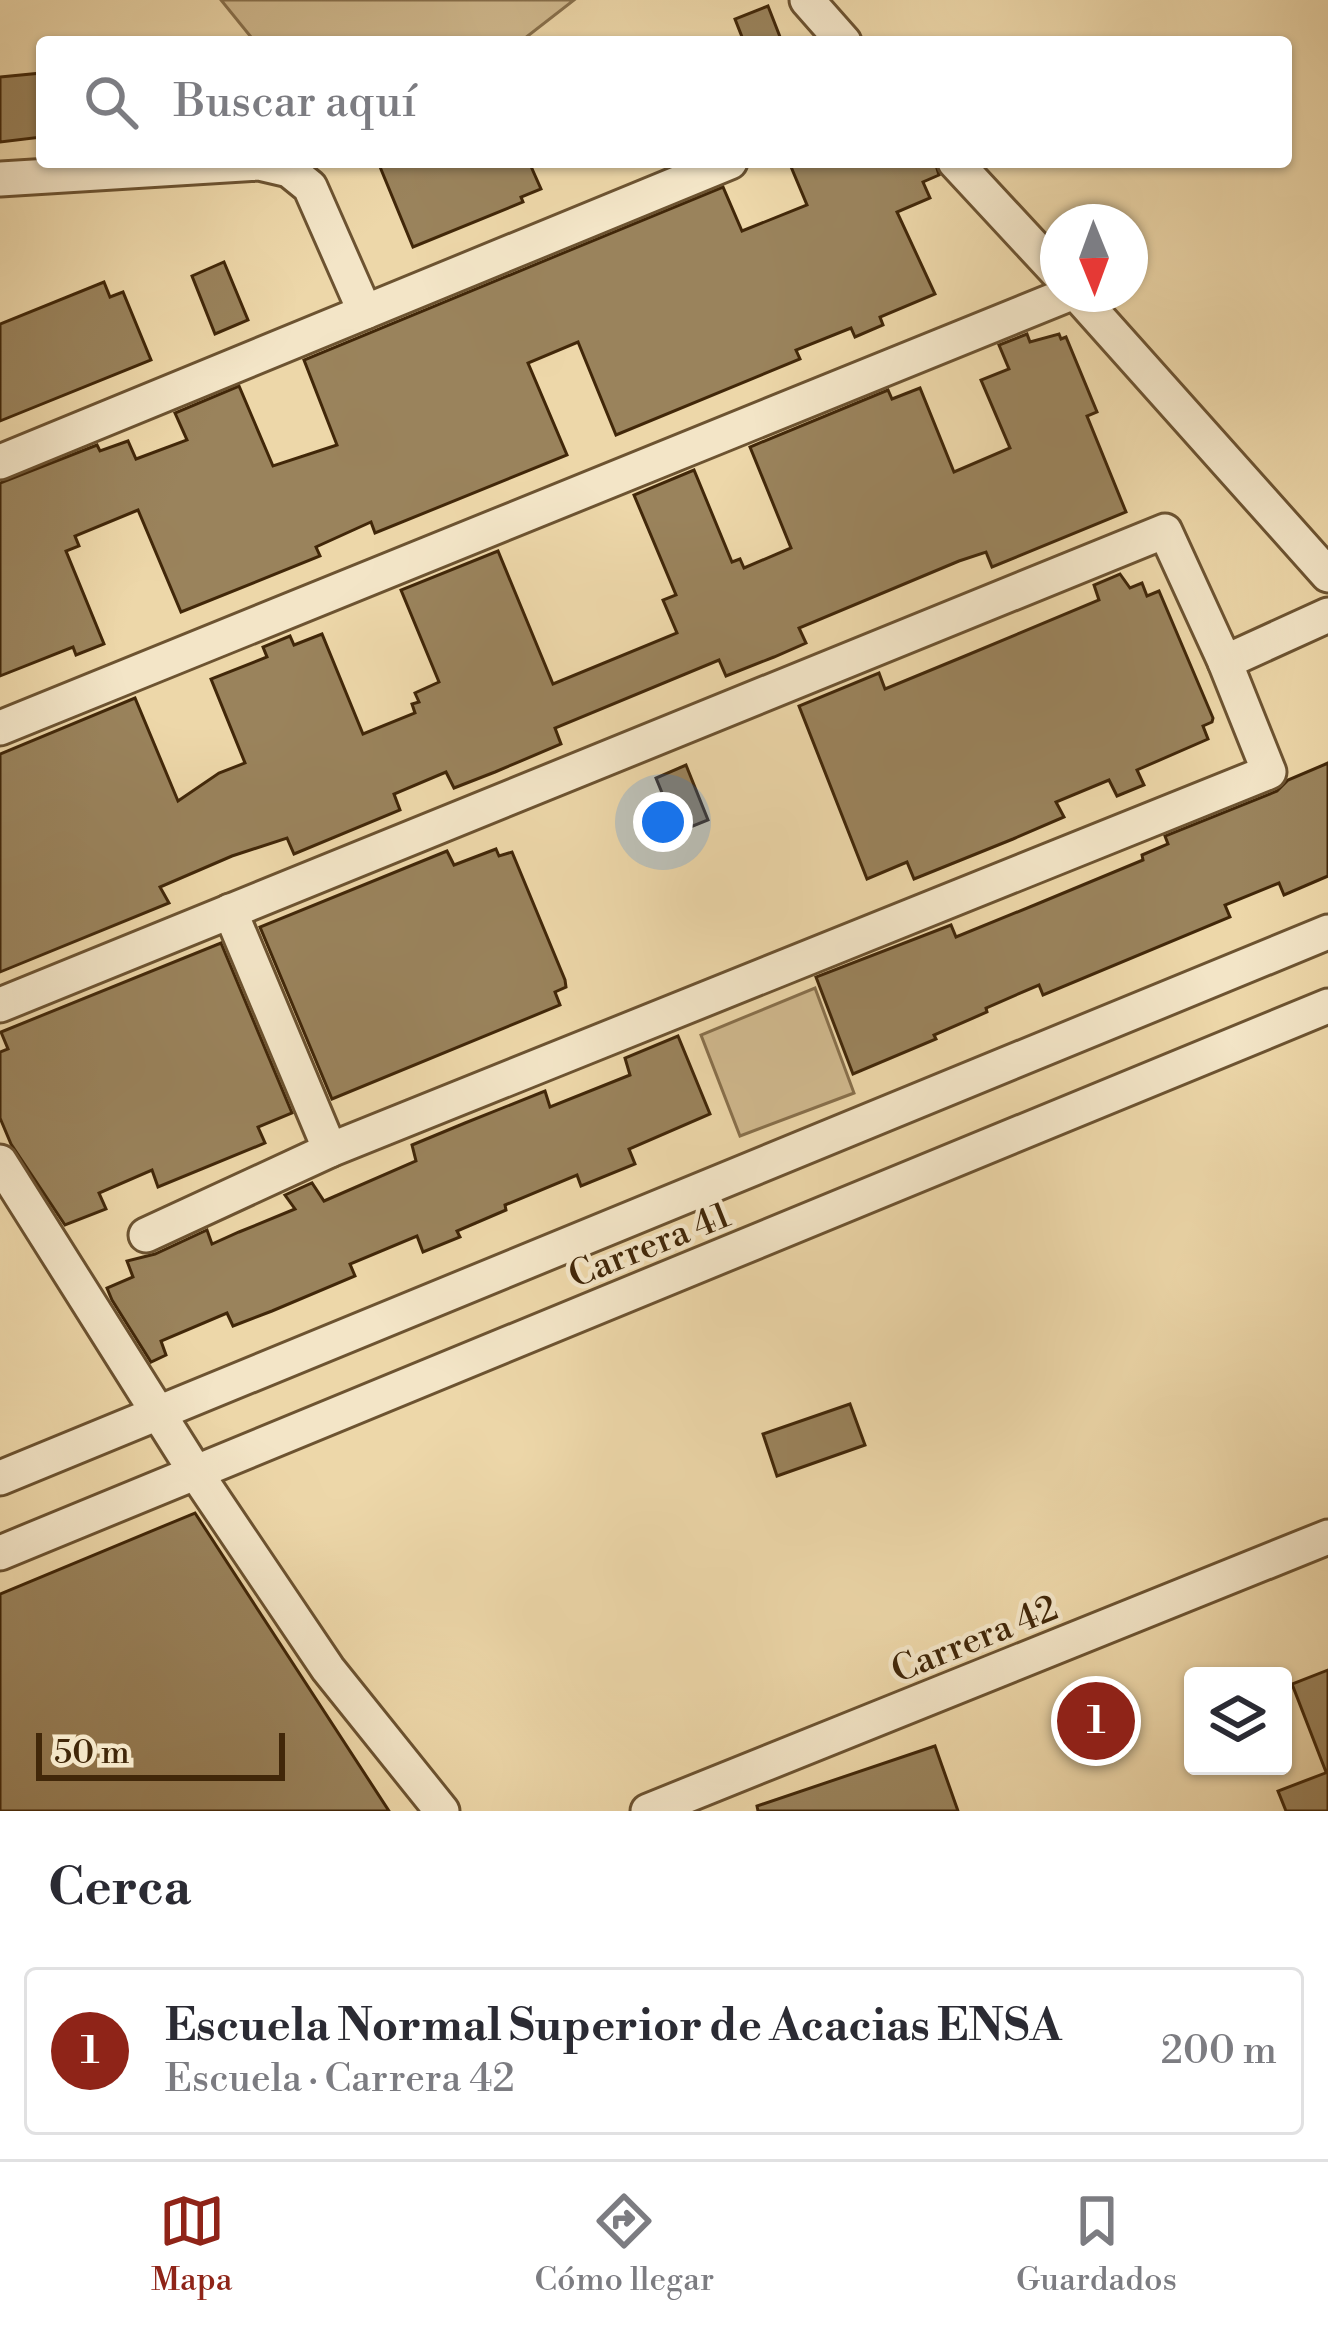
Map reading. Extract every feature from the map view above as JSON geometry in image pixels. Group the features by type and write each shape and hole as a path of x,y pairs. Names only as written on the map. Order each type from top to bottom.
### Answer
{"street":[{"path":"807,0 839,36"},
{"path":"0,179 178,168"},
{"path":"281,168 310,187 365,312"},
{"path":"0,462 715,168"},
{"path":"961,168 1040,254"},
{"path":"0,728 1040,307"},
{"path":"1089,312 1328,575"},
{"path":"0,1005 1165,530 1269,772 330,1150 146,1234"},
{"path":"1225,662 1328,614"},
{"path":"230,911 330,1150"},
{"name":"Carrera 41","path":"0,1478 1328,932"},
{"name":"Carrera 41","path":"0,1553 1328,1006"},
{"path":"0,1162 196,1473 328,1669 442,1811"},
{"name":"Carrera 42","path":"649,1811 1328,1538"}],"shaded area":[{"path":"221,0 574,0 528,36 250,36"},
{"path":"815,988 854,1093 740,1136 701,1035"}],"building":[{"path":"768,6 780,36 742,36 735,19"},
{"path":"36,74 36,138 0,142 0,77"},
{"path":"380,168 532,168 541,189 521,197 523,202 413,247"},
{"path":"792,168 937,168 939,175 923,182 930,198 897,212 935,294 880,317 883,325 855,337 851,328 796,350 800,359 616,435 578,342 528,363 567,455 375,533 371,522 316,547 320,556 181,612 138,510 75,536 79,546 66,551 104,644 76,655 73,647 0,676 0,483 97,445 100,451 128,441 136,459 187,440 175,413 239,386 273,466 337,445 304,360 723,187 742,231 807,205"},
{"path":"224,262 248,320 215,334 192,276"},
{"path":"104,282 110,297 123,292 151,360 0,421 0,324"},
{"path":"1027,334 1030,342 1059,334 1061,339 1066,337 1097,412 1087,416 1126,512 992,567 986,552 959,561 799,628 806,643 774,657 726,676 719,660 555,728 561,744 495,772 454,788 446,772 394,794 400,810 294,854 287,838 232,856 160,887 169,903 0,972 0,754 135,698 178,801 219,773 245,763 211,679 267,657 263,647 290,636 294,645 322,634 363,734 415,713 412,704 419,702 415,693 439,682 401,590 498,551 553,684 677,633 663,600 676,595 634,495 694,470 732,562 740,559 744,568 791,548 750,447 888,390 892,399 920,388 954,472 1010,448 981,380 1009,369 999,345"},
{"path":"1120,574 1130,588 1142,583 1147,596 1159,591 1213,718 1203,726 1208,739 1137,770 1144,785 1117,796 1109,780 1056,802 1064,817 1013,839 914,879 907,862 867,879 799,706 879,673 885,689 1099,600 1094,585"},
{"path":"1328,763 1328,876 1284,895 1279,883 1225,905 1230,917 1043,995 1039,985 934,1035 936,1039 853,1074 816,977 951,925 956,937 1143,860 1142,855 1168,844 1165,836 1277,791 1288,780"},
{"path":"686,765 708,820 678,832 656,778"},
{"path":"496,849 499,856 512,852 565,980 566,987 555,992 560,1005 332,1099 260,927 447,851 454,865"},
{"path":"221,943 292,1113 258,1127 265,1143 158,1187 152,1170 99,1193 106,1209 65,1225 11,1144 0,1118 0,1052 8,1049 1,1032"},
{"path":"678,1036 710,1114 629,1149 635,1164 581,1186 577,1175 505,1205 506,1210 457,1231 460,1237 423,1252 417,1236 350,1264 355,1276 233,1326 227,1313 161,1341 166,1355 151,1362 112,1300 107,1288 133,1277 127,1261 207,1230 212,1244 295,1209 285,1195 312,1183 324,1201 416,1161 412,1145 465,1123 545,1091 550,1107 630,1075 625,1058"},
{"path":"850,1404 865,1445 777,1476 763,1434"},
{"path":"195,1513 389,1811 0,1811 0,1594"},
{"path":"1328,1670 1326,1772 1292,1684"},
{"path":"935,1746 958,1811 758,1811 757,1806"},
{"path":"1328,1772 1328,1811 1286,1811 1278,1791"}],"place":[{"name":"Escuela Normal Superior de Acacias ENSA","path":"1096,1721"}]}
